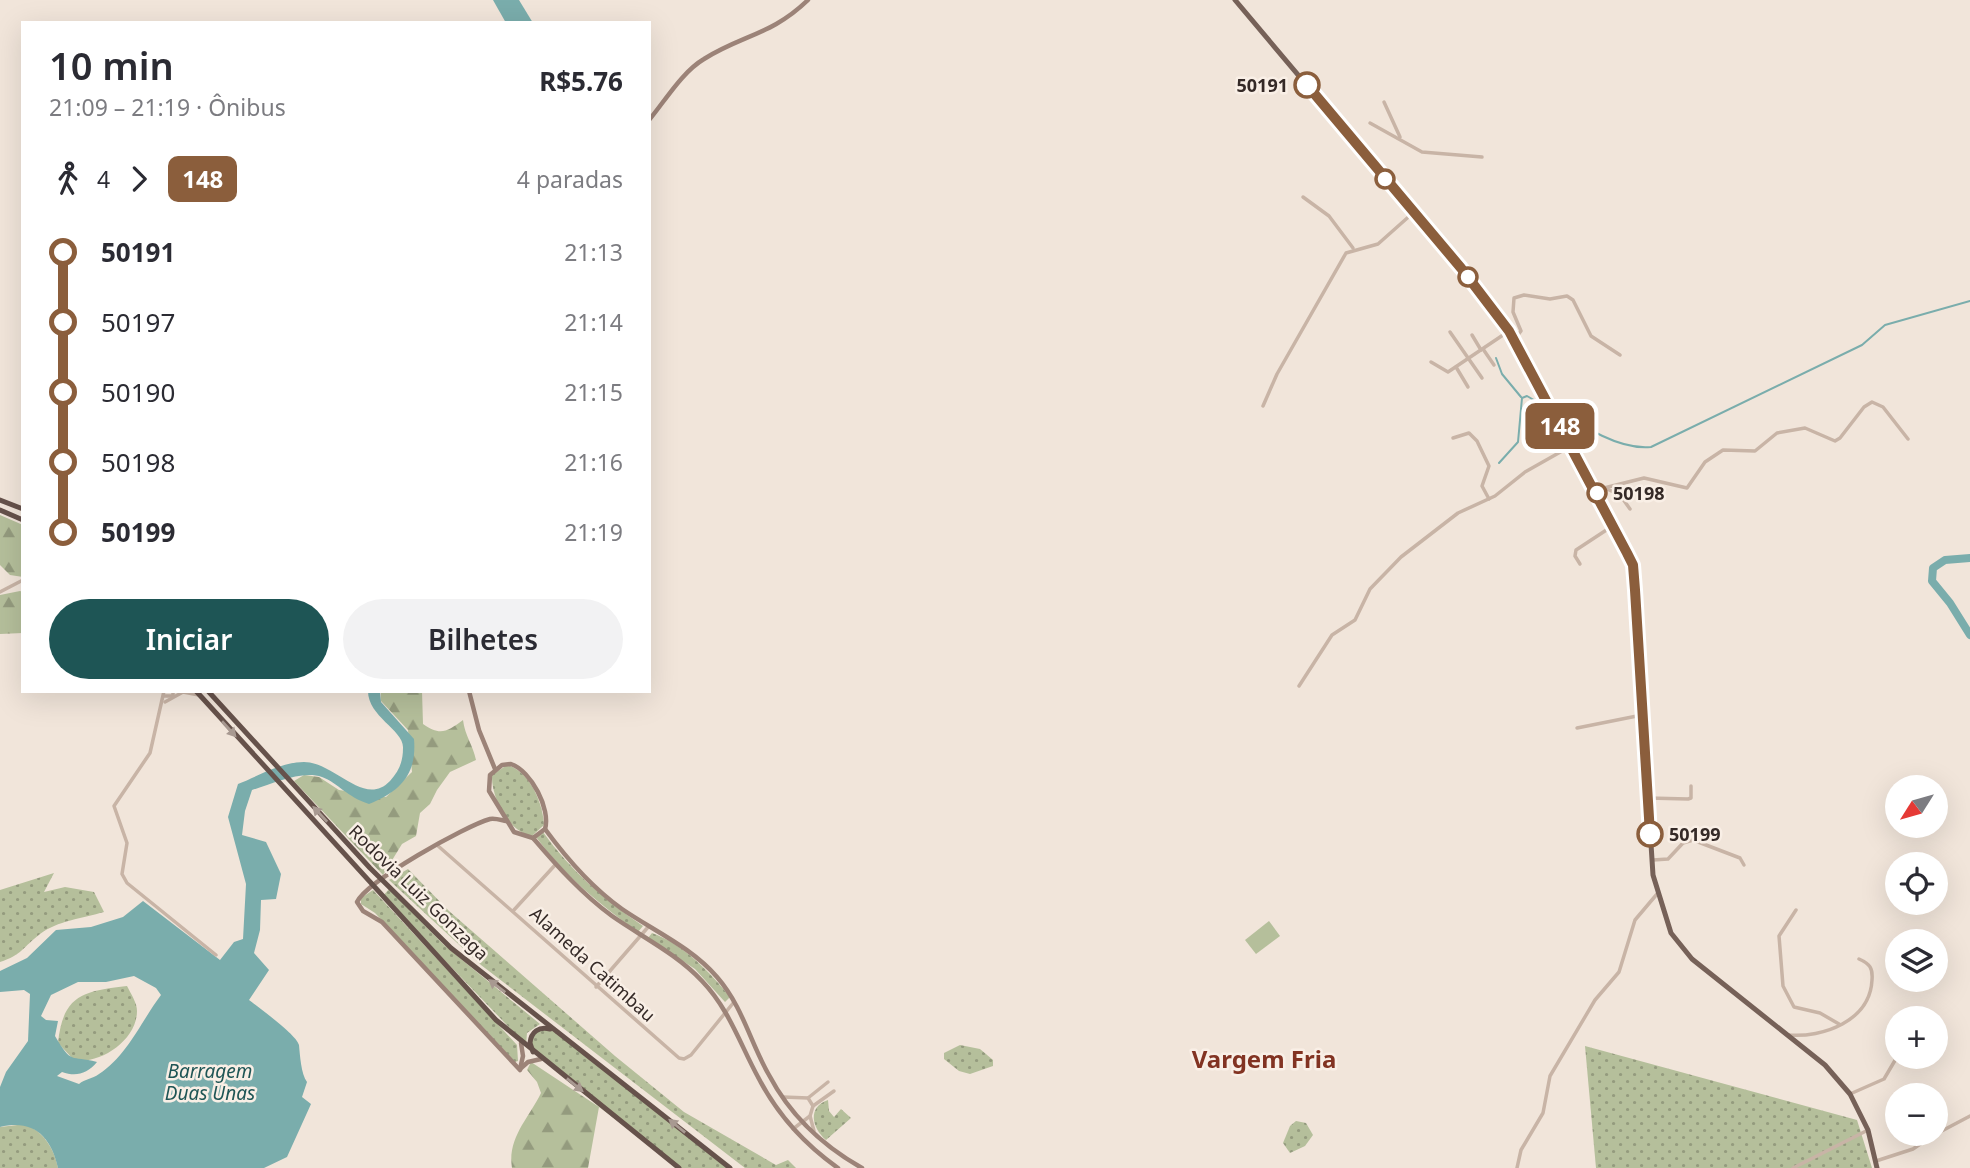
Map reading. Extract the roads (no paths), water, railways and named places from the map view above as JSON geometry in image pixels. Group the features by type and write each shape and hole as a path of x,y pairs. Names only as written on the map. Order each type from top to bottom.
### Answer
{"highway":[{"path":"0,500 21,508"},
{"path":"0,510 21,519"},
{"name":"Rodovia Luiz Gonzaga","path":"197,693 386,901 521,1043 679,1168"},
{"name":"Rodovia Luiz Gonzaga","path":"210,693 370,868 451,948 730,1168"},
{"path":"539,1057 530,1047 533,1033 543,1028 556,1031"}],"main road":[{"path":"651,118 700,61 771,29 808,0"},
{"path":"1236,0 1413,212 1514,340 1633,565 1652,860 1657,894 1671,933 1692,959 1825,1065 1850,1094 1868,1130 1877,1165"},
{"path":"470,693 479,730 495,769 488,785 506,821 517,834 533,838 597,904 689,968 725,1010 773,1103 793,1129 838,1168"},
{"path":"495,769 511,764 522,771 547,811 545,829 583,876 621,908 706,966 735,1001 783,1097 802,1122 833,1151 862,1168"},
{"path":"491,819 496,805"},
{"path":"506,821 491,819 437,845 391,873 358,899 358,906 382,922 520,1070"},
{"path":"533,838 545,829"},
{"path":"520,1070 523,1056 521,1043"},
{"path":"520,1070 539,1057"}],"street":[{"path":"1384,102 1401,139"},
{"path":"1370,123 1422,152 1482,157"},
{"path":"1303,197 1329,216 1353,248"},
{"path":"1264,405 1298,337 1346,253 1353,248 1378,244 1413,212"},
{"path":"1514,340 1521,331 1513,312 1514,298 1524,295 1550,299 1567,296 1573,300 1591,336 1620,355"},
{"path":"1431,362 1445,373 1509,331"},
{"path":"1450,332 1482,378"},
{"path":"1472,335 1494,365"},
{"path":"1456,367 1468,387"},
{"path":"1595,490 1644,478 1687,488 1716,454 1729,449 1755,450 1783,431 1810,428 1835,441 1864,407 1872,402 1883,407 1908,439"},
{"path":"1452,438 1469,433 1477,441 1489,467 1482,486 1489,499"},
{"path":"1299,685 1332,635 1355,620 1370,589 1401,557 1458,513 1489,499 1525,472 1571,446"},
{"path":"1605,488 1619,495 1630,509"},
{"path":"1580,564 1574,554 1576,550 1614,525"},
{"path":"0,592 21,581"},
{"path":"173,694 164,694 146,760 121,791 114,806 127,843 122,874 127,883 216,955"},
{"path":"163,703 173,694"},
{"path":"1577,728 1642,715"},
{"path":"1648,798 1688,799 1691,797 1691,786"},
{"path":"1652,860 1668,859 1683,843 1693,840 1740,858 1744,864"},
{"name":"Alameda Catimbau","path":"437,845 596,986 684,1059 691,1055 725,1010"},
{"path":"513,911 556,864"},
{"path":"1517,1168 1521,1150 1543,1113 1550,1076 1595,1000 1619,972 1635,919 1657,894"},
{"path":"1797,910 1785,923 1779,936 1781,979 1786,998 1794,1007 1820,1013 1839,1024"},
{"path":"596,986 649,926"},
{"path":"1784,1034 1813,1035 1861,1011 1871,993 1873,971 1869,964 1860,959"},
{"path":"725,1010 735,1001"},
{"path":"746,1052 757,1048"},
{"path":"1850,1094 1889,1075 1892,1069"},
{"path":"783,1097 808,1098 828,1082"},
{"path":"823,1086 830,1094"},
{"path":"817,1136 810,1116 813,1106 834,1091"},
{"path":"808,1098 813,1106"},
{"path":"793,1129 810,1116"},
{"path":"1948,1127 1970,1116"},
{"path":"1793,1168 1868,1130"},
{"path":"1877,1165 1917,1146"},
{"path":"825,1159 833,1151"}],"water":[{"path":"493,0 519,0 532,21 505,21"},
{"name":"Barragem Duas Unas","path":"368,693 380,693 381,702 414,739 410,772 398,787 369,804 322,777 296,776 252,790 245,811 242,835 266,842 281,874 276,899 261,900 260,930 254,953 269,970 249,1000 284,1028 299,1045 302,1069 307,1082 302,1097 311,1104 287,1157 264,1168 58,1168 51,1147 39,1132 22,1126 0,1127 0,1087 6,1072 28,1041 30,994 24,990 0,992 0,971 27,958 56,930 91,927 123,917 143,901 220,960 234,942 243,939 246,884 228,817 238,784 279,767 304,762 316,764 360,787 380,788 390,781 398,770 403,748 398,735 374,708","holes":["134,976 156,988 161,995 126,1048 109,1066 79,1084 57,1076 62,1072 81,1073 97,1062 72,1057 65,1051 55,1036 58,1021 46,1020 41,1016 51,995 78,982 106,982"]}],"waterway":[{"path":"1559,408 1602,436 1627,445 1651,447 1862,345 1885,325 1970,301"},
{"path":"1496,358 1502,374 1521,397"},
{"path":"1499,463 1518,442 1522,398 1527,396 1539,403 1538,408 1545,412"},
{"path":"1970,558 1945,560 1933,568 1932,581 1970,635"}],"place":[{"name":"50191","path":"1307,85"},
{"name":"50198","path":"1597,493"},
{"name":"50199","path":"1650,834"}],"district":[{"name":"Vargem Fria","path":"1264,1058"}]}
